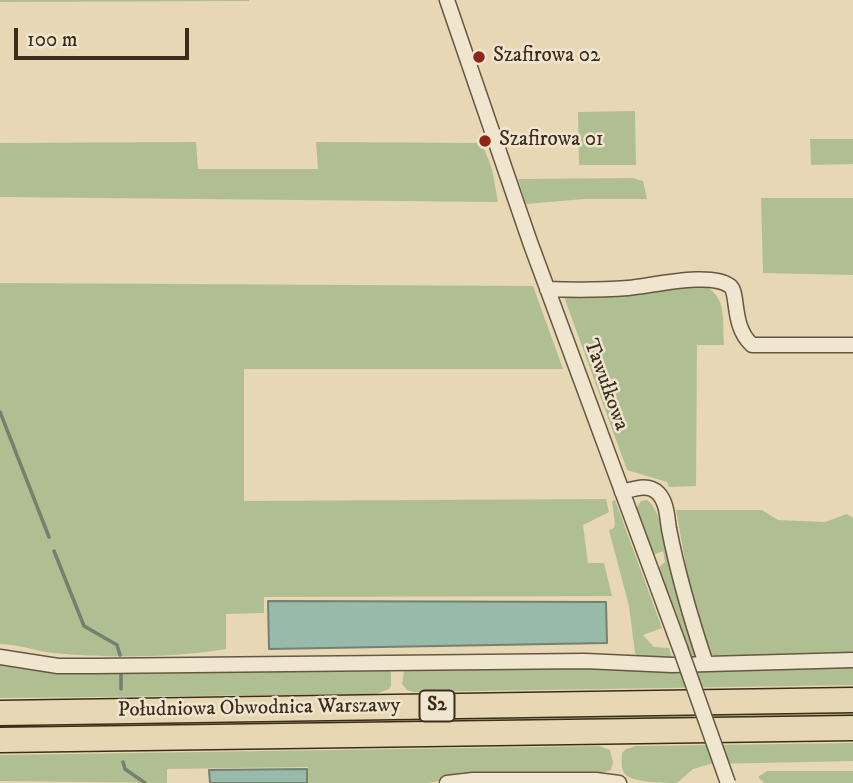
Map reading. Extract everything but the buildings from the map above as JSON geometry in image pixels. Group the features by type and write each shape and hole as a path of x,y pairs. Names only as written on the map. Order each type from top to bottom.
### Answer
{"highway":[{"name":"Południowa Obwodnica Warszawy","path":"0,713 853,700"},
{"name":"Południowa Obwodnica Warszawy","path":"0,740 853,728"}],"street":[{"name":"Tawułkowa","path":"447,0 547,289 728,783"},
{"path":"547,289 620,288 693,279 727,284 734,290 739,328 751,345 853,345"},
{"path":"622,492 639,487 648,488 659,494 666,506 678,574 706,664"},
{"path":"0,657 70,666 585,661 653,665 853,660"},
{"path":"447,783 473,780 596,780 619,783"}],"shaded area":[{"path":"249,0 249,1 0,2"},
{"path":"635,111 636,165 579,165 578,112"},
{"path":"810,139 853,139 853,164 811,165"},
{"path":"196,142 198,169 318,169 316,142 482,143 492,169 498,202 0,197 0,143"},
{"path":"633,178 643,181 647,199 584,199 526,204 518,179"},
{"path":"761,198 853,198 853,275 763,273"},
{"path":"0,283 533,286 563,369 244,369 244,501 606,499 609,512 583,525 588,563 604,563 612,596 264,597 264,613 226,614 226,649 163,656 95,656 53,653 0,644"},
{"path":"702,284 716,295 720,302 724,345 697,345 696,486 669,487 667,482 627,470 563,294 669,290"},
{"path":"615,500 662,628 643,635 654,647 669,648 673,661 641,659 635,653 629,606 609,530 614,528 615,524 612,501"},
{"path":"647,500 653,506 662,527 675,588 696,651 692,658 658,568 665,562 663,551 653,555 636,509 641,501"},
{"path":"676,510 762,510 778,520 825,522 847,514 853,518 853,654 717,657 711,654 691,594"},
{"path":"268,601 606,602 607,643 269,649"},
{"path":"0,661 331,668 346,672 377,667 391,671 391,686 376,694 0,698"},
{"path":"853,665 853,685 414,692 407,690 402,684 404,671 408,668"},
{"path":"853,711 853,717 715,719 712,713"},
{"path":"690,713 693,720 0,730 0,724"},
{"path":"853,743 853,761 710,764 693,769 677,783 631,778 622,767 622,753 636,746"},
{"path":"599,746 610,750 613,762 611,770 601,773 472,776 427,783 308,783 308,767 167,769 167,783 0,781 0,755"},
{"path":"307,769 307,783 210,783 209,770"},
{"path":"767,771 853,771 853,783 764,783 758,777"}],"waterway":[{"path":"0,412 49,537"},
{"path":"54,551 84,626 117,645 120,655"},
{"path":"121,674 121,689"},
{"path":"123,762 125,769 145,783"}],"place":[{"name":"Szafirowa 02","path":"479,57"},
{"name":"Szafirowa 01","path":"485,141"}]}
